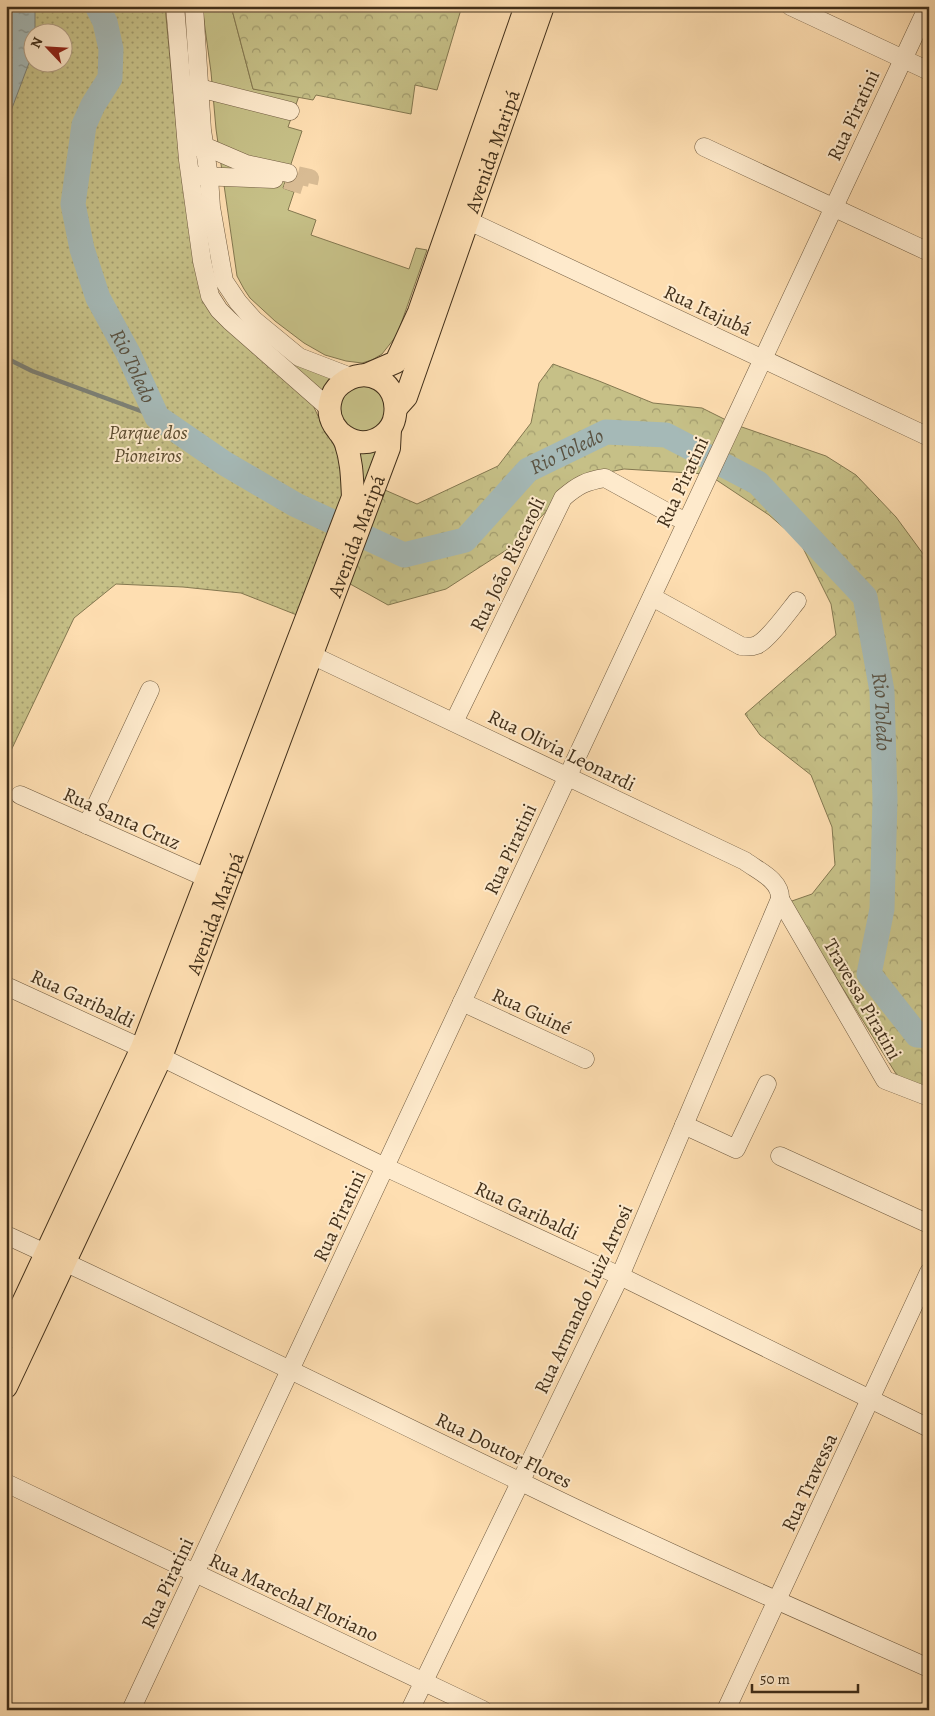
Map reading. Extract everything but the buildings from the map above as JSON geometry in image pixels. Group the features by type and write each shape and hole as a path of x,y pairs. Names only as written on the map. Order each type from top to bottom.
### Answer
{"main road":[{"name":"Avenida Maripá","path":"359,376 396,362 419,312 526,6"},
{"name":"Avenida Maripá","path":"396,407 406,397 543,6"},
{"path":"359,376 378,378 387,385 394,394 396,407 395,419 390,429 376,439 360,442 348,439 339,432 332,423 329,408 332,396 338,386 359,376"},
{"name":"Avenida Maripá","path":"6,1387 56,1257 151,1053 360,501 389,448 390,429"},
{"name":"Avenida Maripá","path":"339,432 345,442 360,501"},
{"name":"Avenida Maripá","path":"6,1339 56,1257"}],"street":[{"path":"175,6 195,147 209,177 211,207 224,281 238,302 254,320 299,357 359,376"},
{"path":"194,6 200,88 195,147 190,176 202,261 210,296 219,310 230,321 329,408"},
{"path":"790,6 929,71"},
{"name":"Rua Piratini","path":"131,1710 928,6"},
{"path":"200,88 290,111"},
{"path":"190,176 287,176 195,147"},
{"path":"704,147 929,252"},
{"name":"Rua Itajubá","path":"469,221 929,437"},
{"name":"Rua João Riscaroli","path":"454,722 563,498 576,486 606,478 676,517 688,521"},
{"path":"652,596 741,646 749,647 759,644 766,638 797,601"},
{"name":"Rua Olivia Leonardi","path":"304,651 744,861 776,884 780,892 780,899"},
{"path":"86,825 150,690"},
{"name":"Rua Santa Cruz","path":"20,795 216,882"},
{"name":"Travessa Piratini","path":"780,899 885,1080 929,1097"},
{"name":"Rua Armando Luiz Arrosi","path":"410,1710 620,1276 780,899"},
{"name":"Rua Garibaldi","path":"6,986 151,1053 385,1168 620,1276 929,1428"},
{"name":"Rua Guiné","path":"462,1002 585,1059"},
{"path":"684,1125 736,1149 767,1084"},
{"path":"780,1156 929,1224"},
{"name":"Rua Doutor Flores","path":"6,1235 290,1369 521,1482 778,1601 929,1668"},
{"name":"Rua Travessa","path":"726,1710 871,1400 921,1308 929,1272"},
{"name":"Rua Marechal Floriano","path":"6,1482 483,1710"}],"green space":[{"name":"Parque dos Pioneiros","path":"6,6 165,6 178,143 201,292 312,403 332,439 353,497 307,619 241,593 183,587 116,584 74,618 6,761"},
{"path":"202,6 231,6 253,89 299,96 288,127 302,131 283,188 294,192 288,210 316,220 311,235 409,269 416,248 427,250 397,335 382,354 372,360 362,363 346,361 325,355 304,343 275,321 250,298 237,276 216,129"},
{"path":"231,6 462,6 437,90 415,85 411,114 316,95 313,100 253,89"},
{"path":"295,361 336,377 323,394 293,364"},
{"path":"553,364 653,403 702,408 730,422 706,474 624,469 604,473 562,495 514,545 446,589 388,605 343,580 378,487 417,504 498,466 531,423 539,383"},
{"path":"350,385 374,386 384,399 385,411 383,417 376,427 371,430 357,433 344,427 338,397"},
{"path":"736,425 826,456 856,475 896,517 929,562 929,1093 903,1085 789,902 812,894 835,865 832,827 811,775 760,735 745,714 836,635 831,604 800,542 769,515 712,477"},
{"path":"381,441 364,500 359,464 360,445"}],"water":[{"path":"6,6 35,6 35,22 22,22 22,72 26,72 6,124"}],"waterway":[{"name":"Rio Toledo","path":"97,6 105,22 111,49 110,78 93,105 84,125 73,204 82,249 98,298 128,353 157,417 224,463 296,505 404,555 465,540 528,470 606,432 666,435 758,483 865,597 882,691 885,800 882,909 869,974 917,1035 929,1036"},
{"path":"6,358 32,371 157,417"}],"tunnel":[{"path":"286,180 308,187 310,178 288,173"}]}
